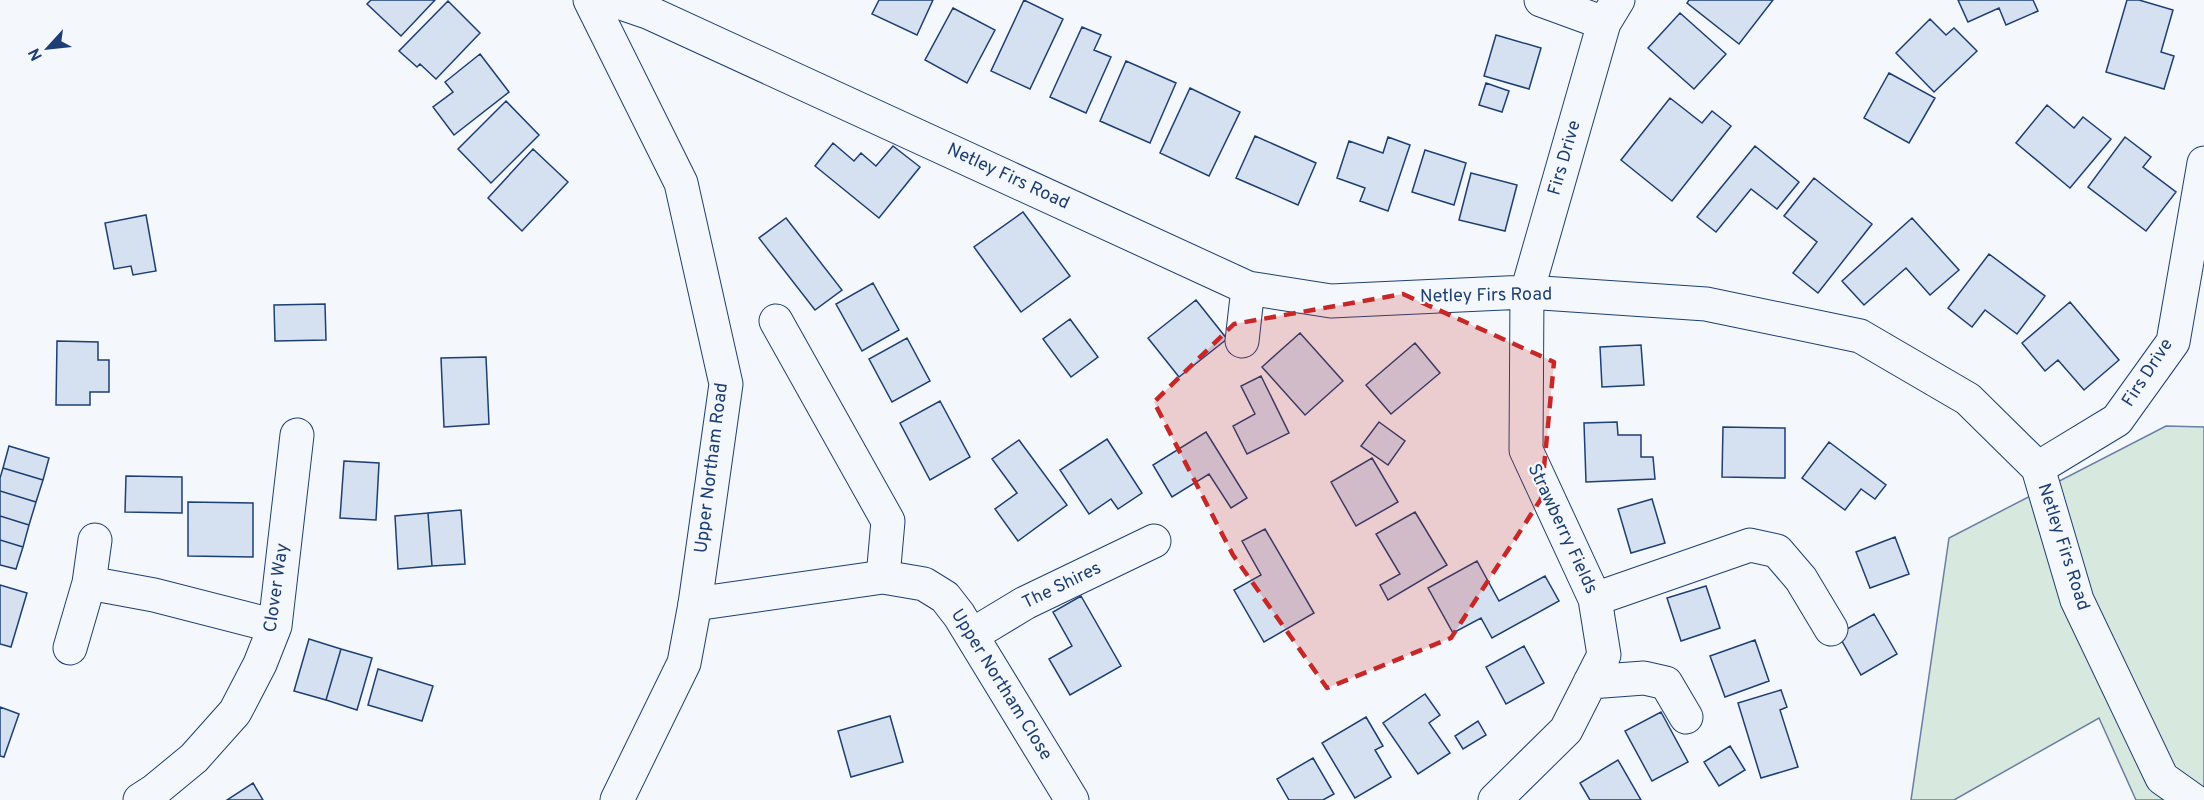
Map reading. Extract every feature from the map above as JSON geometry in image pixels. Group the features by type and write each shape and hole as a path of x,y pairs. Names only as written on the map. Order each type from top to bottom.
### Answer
{"street":[{"name":"Upper Northam Road","path":"591,0 681,183 726,384 695,604 684,663 617,800"},
{"name":"Netley Firs Road","path":"612,0 654,6 1248,288 1331,301 1527,292 1706,304 1860,336 1968,399 2038,468 2077,600 2158,789 2193,800"},
{"name":"Firs Drive","path":"1527,292 1611,12 1541,0"},
{"name":"Firs Drive","path":"2038,468 2117,420 2173,342 2204,163"},
{"path":"1242,341 1248,288"},
{"name":"Strawberry Fields","path":"1495,800 1566,730 1604,655 1595,599 1526,450 1527,292"},
{"path":"776,321 888,521 883,577"},
{"name":"Clover Way","path":"140,800 194,758 235,712 260,664 275,626 294,442 297,435"},
{"path":"70,648 89,583 95,540"},
{"name":"The Shires","path":"972,635 1024,603 1154,542"},
{"path":"1595,599 1750,545 1777,551 1801,579 1831,629"},
{"name":"Upper Northam Close","path":"695,604 883,577 924,584 945,597 972,635 1072,800"},
{"path":"89,583 154,595 275,626"},
{"path":"1590,682 1644,678 1666,683 1686,717"}],"highlighted area":[{"path":"1403,294 1554,362 1541,499 1451,638 1327,688 1233,555 1154,402 1234,324"}],"shaded area":[{"path":"2166,426 2204,427 2204,800 2136,800 2099,718 1954,800 1911,800 1949,538"}],"building":[{"path":"371,0 435,0 401,36 367,4"},
{"path":"879,0 933,0 917,35 872,14"},
{"path":"1024,0 1063,19 1030,89 991,71"},
{"path":"1689,0 1773,0 1739,44 1687,3"},
{"path":"1958,0 2033,0 2038,11 2006,25 1999,8 1968,22"},
{"path":"2127,0 2139,0 2173,10 2161,52 2174,56 2164,89 2106,72"},
{"path":"448,1 480,33 436,79 420,64 417,67 399,51"},
{"path":"953,8 995,30 967,83 925,60"},
{"path":"1680,13 1726,54 1694,89 1648,48"},
{"path":"1930,19 1946,35 1954,28 1977,51 1934,92 1896,53"},
{"path":"1082,27 1101,35 1094,50 1111,57 1086,113 1050,97"},
{"path":"1496,35 1541,48 1529,89 1484,76"},
{"path":"480,54 509,92 454,135 433,107 453,92 445,82"},
{"path":"1126,61 1176,83 1150,143 1100,121"},
{"path":"1889,73 1935,98 1909,143 1864,118"},
{"path":"1486,83 1509,91 1502,112 1479,105"},
{"path":"1190,88 1240,112 1209,176 1160,153"},
{"path":"1670,98 1702,123 1712,111 1731,126 1672,201 1621,160"},
{"path":"506,101 539,135 491,183 458,149"},
{"path":"2047,105 2074,128 2083,117 2111,139 2070,188 2016,143"},
{"path":"1255,136 1316,163 1298,205 1236,178"},
{"path":"1388,137 1410,145 1388,211 1360,201 1365,188 1337,178 1349,141 1383,153"},
{"path":"2125,137 2151,157 2143,167 2176,192 2146,231 2088,187"},
{"path":"833,143 854,161 861,153 876,166 893,146 920,167 879,218 815,166"},
{"path":"1755,146 1799,182 1777,209 1751,189 1716,232 1697,217"},
{"path":"533,149 568,182 522,231 488,198"},
{"path":"1425,150 1466,163 1454,205 1412,192"},
{"path":"1471,173 1517,185 1505,231 1459,220"},
{"path":"1814,178 1872,224 1818,293 1793,273 1817,242 1784,216"},
{"path":"1023,212 1070,276 1021,312 974,247"},
{"path":"146,215 156,271 133,275 131,266 114,269 105,223"},
{"path":"786,218 842,290 815,310 759,238"},
{"path":"1912,218 1959,270 1930,295 1906,268 1864,305 1842,281"},
{"path":"1989,254 2045,296 2017,334 1985,310 1972,327 1948,308"},
{"path":"873,283 899,330 862,351 836,304"},
{"path":"1196,300 1227,339 1179,377 1148,338"},
{"path":"2070,302 2119,360 2084,390 2058,360 2045,371 2022,343"},
{"path":"325,304 326,340 275,341 274,305"},
{"path":"1070,319 1098,357 1071,377 1043,339"},
{"path":"1300,333 1343,381 1305,415 1262,367"},
{"path":"907,338 930,381 892,402 869,359"},
{"path":"57,341 98,342 98,360 109,360 109,392 90,392 90,405 56,405"},
{"path":"1415,343 1440,373 1391,414 1366,385"},
{"path":"1641,345 1644,385 1602,387 1600,347"},
{"path":"486,357 489,424 444,427 441,358"},
{"path":"1261,376 1289,433 1247,454 1233,426 1255,414 1241,386"},
{"path":"940,401 970,457 930,480 900,423"},
{"path":"1379,422 1405,441 1388,465 1361,446"},
{"path":"1617,422 1618,435 1641,435 1641,457 1653,457 1655,479 1586,482 1584,423"},
{"path":"1723,427 1785,428 1785,478 1722,477"},
{"path":"1206,432 1247,498 1231,508 1209,474 1172,497 1153,465"},
{"path":"1107,439 1142,493 1118,509 1111,499 1089,514 1060,470"},
{"path":"1019,440 1067,505 1018,541 995,509 1017,493 992,459"},
{"path":"1829,442 1886,485 1875,499 1861,489 1845,510 1802,478"},
{"path":"9,446 49,458 43,480 3,468"},
{"path":"1372,458 1398,502 1356,526 1331,482"},
{"path":"344,461 379,463 376,520 340,518"},
{"path":"3,468 43,480 36,502 0,491"},
{"path":"126,476 182,477 182,513 125,512"},
{"path":"0,491 36,502 29,525 0,516"},
{"path":"1652,499 1665,543 1631,553 1618,509"},
{"path":"188,502 253,503 253,557 188,556"},
{"path":"461,510 465,564 432,566 428,513"},
{"path":"1415,512 1447,565 1388,600 1380,585 1400,574 1376,534"},
{"path":"428,513 432,566 398,569 395,516"},
{"path":"0,516 29,525 23,547 0,540"},
{"path":"1265,529 1314,613 1264,642 1234,590 1261,575 1242,541"},
{"path":"1895,537 1909,574 1870,588 1856,552"},
{"path":"0,540 23,547 16,569 0,565"},
{"path":"1477,561 1499,601 1545,576 1559,601 1492,638 1481,618 1453,633 1428,588"},
{"path":"0,585 27,593 11,647 0,644"},
{"path":"1706,586 1720,628 1681,641 1667,598"},
{"path":"1081,596 1121,666 1070,695 1049,659 1072,646 1053,612"},
{"path":"1874,614 1897,654 1861,675 1838,634"},
{"path":"309,639 341,649 326,700 294,691"},
{"path":"1755,640 1769,681 1725,697 1710,656"},
{"path":"1524,646 1544,683 1506,704 1486,667"},
{"path":"341,649 372,658 357,710 326,700"},
{"path":"378,669 433,686 422,721 368,705"},
{"path":"1781,690 1787,707 1780,710 1798,767 1761,778 1738,703"},
{"path":"1425,694 1440,715 1429,723 1450,753 1418,774 1383,723"},
{"path":"0,707 19,714 4,757 0,756"},
{"path":"1661,712 1688,762 1652,781 1625,731"},
{"path":"890,716 903,762 851,777 838,731"},
{"path":"1366,717 1383,746 1375,750 1391,777 1355,798 1322,743"},
{"path":"1478,721 1486,735 1463,749 1455,736"},
{"path":"1730,746 1745,770 1719,786 1704,762"},
{"path":"1313,758 1334,794 1323,800 1289,800 1277,779"},
{"path":"1618,760 1641,800 1590,800 1580,783"},
{"path":"253,783 263,800 227,800"}]}
